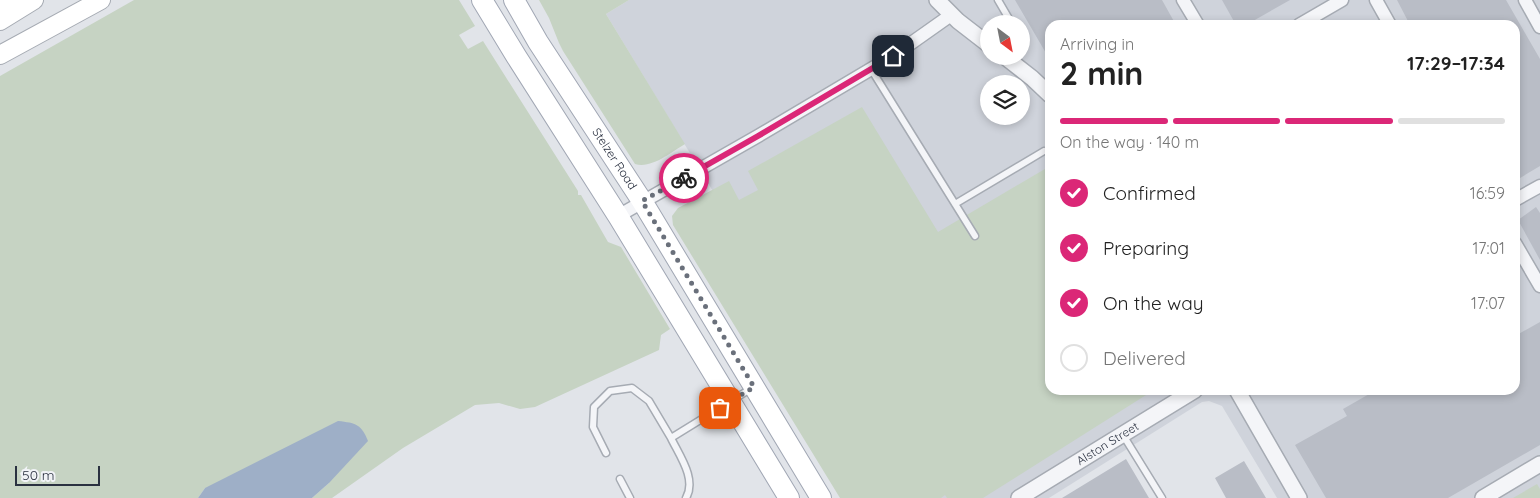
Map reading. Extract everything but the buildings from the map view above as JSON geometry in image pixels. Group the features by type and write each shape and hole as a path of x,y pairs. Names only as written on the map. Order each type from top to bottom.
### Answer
{"highway":[{"path":"0,3 8,0"}],"main road":[{"path":"0,21 34,0"},
{"path":"0,55 101,0"},
{"path":"482,0 618,216 789,498"},
{"name":"Stelzer Road","path":"514,0 538,42 642,201 821,498"}],"street":[{"path":"938,0 951,15 980,38"},
{"path":"1183,0 1195,20"},
{"path":"1307,20 1341,0"},
{"path":"1376,0 1387,20"},
{"path":"1525,0 1540,27"},
{"path":"618,216 871,69 911,44 951,15"},
{"path":"1015,65 1045,90"},
{"path":"1520,197 1540,186"},
{"path":"1520,252 1540,286"},
{"name":"Alston Street","path":"1019,498 1187,395"},
{"path":"1240,395 1299,498"},
{"path":"1483,498 1540,464"}],"lane":[{"path":"998,0 1007,15"},
{"path":"871,69 975,236"},
{"path":"955,204 1044,151"},
{"path":"671,438 754,387"},
{"path":"606,453 593,427 594,407 610,391 632,388 649,401 671,438 690,477 690,492 686,498"},
{"path":"1123,434 1162,498"},
{"path":"620,479 630,498"}],"shaded area":[{"path":"629,0 1540,0 1540,498 1277,498 1222,406 1209,401 1202,402 1049,498 898,498 606,14"}],"green space":[{"path":"134,0 459,0 475,26 459,35 468,49 483,41 578,191 578,195 581,195 608,242 621,247 670,329 661,335 659,350 535,407 520,409 499,403 475,405 403,448 332,498 312,498 329,483 205,488 198,498 0,498 0,76"},
{"path":"539,0 629,0 606,14 685,144 655,162 641,165 635,164 563,51"},
{"path":"862,107 938,232 1045,169 1045,395 1146,395 983,498 947,498 945,495 941,498 840,498 673,225 672,216 678,208 729,181 739,200 758,190 748,171"},
{"path":"1537,484 1540,489 1540,498 1513,498"}],"water":[{"path":"338,421 357,425 363,431 368,441 329,483 312,498 198,498 205,488"}],"way so far":[{"path":"684,178 642,201 754,387 720,408"}],"route":[{"path":"684,178 893,56"}]}
